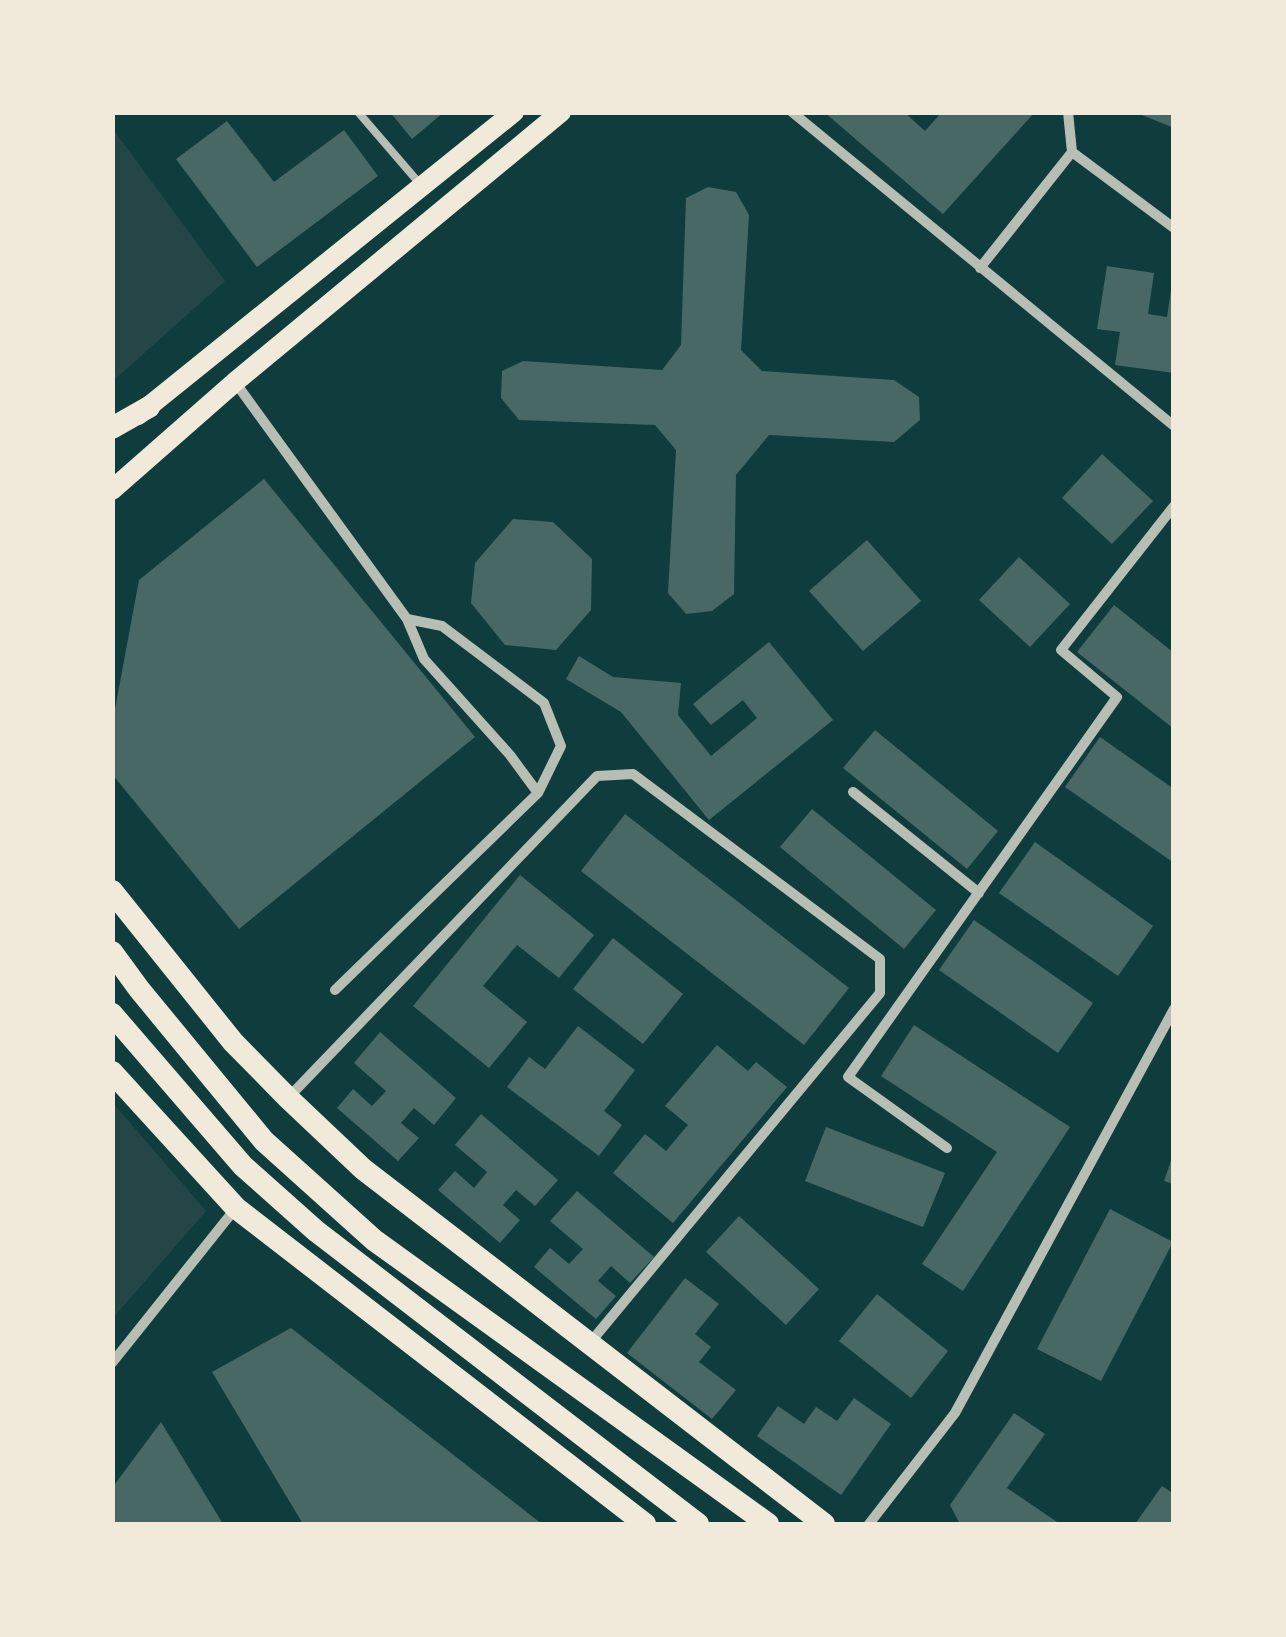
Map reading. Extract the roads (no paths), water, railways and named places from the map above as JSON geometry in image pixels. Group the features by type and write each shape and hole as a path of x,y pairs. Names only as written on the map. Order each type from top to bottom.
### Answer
{"main road":[{"path":"112,431 149,407 514,112"},
{"path":"112,490 561,112"},
{"path":"112,890 234,1042 362,1169 824,1524"},
{"path":"112,952 264,1141 374,1240 768,1524"},
{"path":"112,1014 243,1166 316,1231 698,1524"},
{"path":"112,1072 236,1208 645,1524"}],"street":[{"path":"792,112 1174,426"},
{"path":"980,268 1072,152 1068,112"},
{"path":"1072,152 1174,228"},
{"path":"236,382 408,619 424,660 510,756 538,794"},
{"path":"947,1148 848,1077 1117,698 1061,650 1174,506"},
{"path":"335,990 538,794 561,746 544,703 442,626 408,619"},
{"path":"288,1098 597,776 633,774 880,958 880,994 588,1344"},
{"path":"853,792 979,892"},
{"path":"869,1524 954,1413 1174,1009"},
{"path":"112,1363 236,1208"}],"lane":[{"path":"358,112 423,188"}]}
